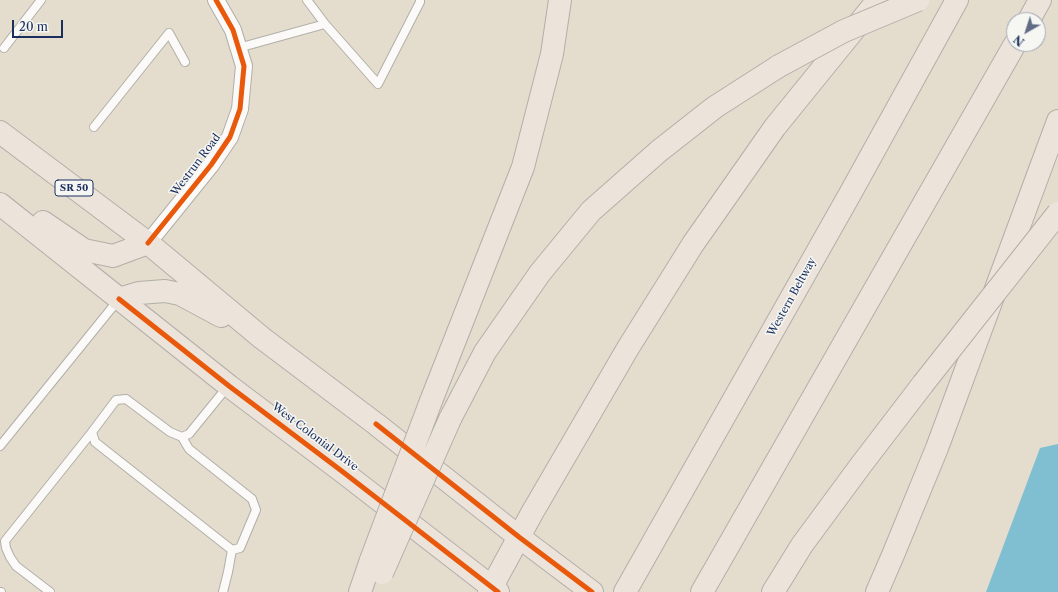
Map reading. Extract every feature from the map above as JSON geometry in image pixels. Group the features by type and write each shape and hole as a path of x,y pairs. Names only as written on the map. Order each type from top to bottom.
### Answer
{"highway":[{"path":"375,575 432,401 523,167 552,54 560,0"},
{"path":"493,590 519,537 628,348 693,244 775,127 878,0"},
{"path":"360,592 375,575 450,419 486,352 540,273 592,211 659,151 709,112 779,66 844,31 918,0"},
{"name":"Western Beltway","path":"629,584 850,194 957,0"},
{"path":"1033,12 1040,0"},
{"path":"702,592 1010,52"},
{"path":"877,592 937,448 1058,121"},
{"name":"SR 50","path":"0,132 148,243 262,338 376,424 519,537 592,592"},
{"path":"0,192 84,250 113,256 148,243"},
{"name":"West Colonial Drive","path":"0,204 229,386 343,472 493,590"},
{"path":"773,592 802,545 861,465 1058,213"},
{"path":"923,384 1058,233"},
{"path":"119,299 139,293 165,291 180,294 262,338"}],"street":[{"name":"Westrun Road","path":"148,243 211,165 230,137 240,109 244,66 233,30 216,0"}],"lane":[{"path":"1,48 41,0"},
{"path":"307,0 325,24 378,84 420,0"},
{"path":"238,48 325,24"},
{"path":"94,127 170,33 185,62"},
{"path":"0,446 119,299"},
{"path":"182,437 189,434 229,386"},
{"path":"50,592 16,566 6,548 5,540 116,400 126,399 170,432 182,437 189,449 252,500 256,510 240,548 232,550"},
{"path":"92,432 95,442 232,550"},
{"path":"223,592 232,550"}],"water":[{"path":"1058,444 1058,592 986,592 1040,448"}],"cycle path":[{"path":"148,243 211,165 230,137 240,109 244,66 233,30 216,0"},
{"path":"119,299 229,386 498,592"},
{"path":"376,424 519,537 592,592"}]}
